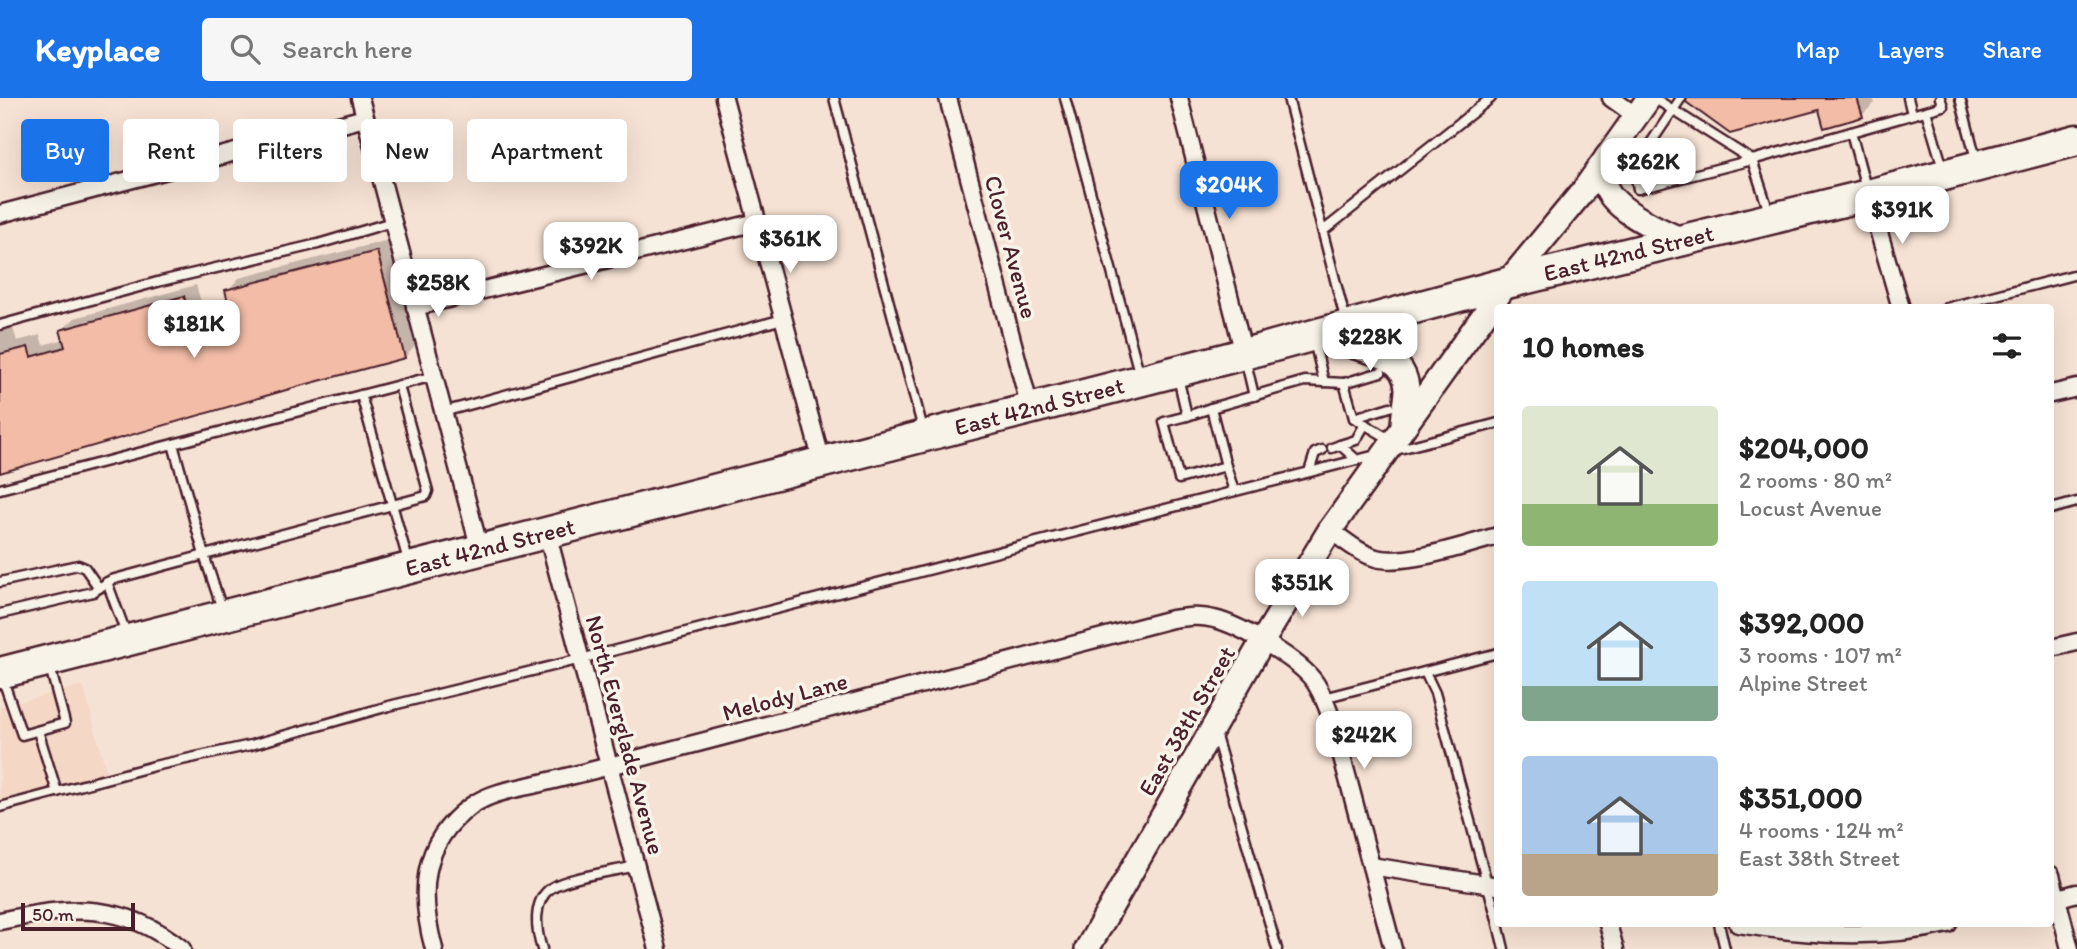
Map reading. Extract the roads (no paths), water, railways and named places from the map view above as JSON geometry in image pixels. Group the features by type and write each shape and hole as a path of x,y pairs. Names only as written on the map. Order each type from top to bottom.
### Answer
{"highway":[{"name":"East 42nd Street","path":"0,672 1244,354 1507,283 1868,195 2077,140"}],"street":[{"path":"360,98 480,550"},
{"path":"724,98 821,462"},
{"name":"Clover Avenue","path":"948,98 1030,408"},
{"path":"1179,98 1244,354"},
{"path":"1611,98 1646,104"},
{"name":"East 38th Street","path":"1093,946 1213,727 1330,530 1507,283 1583,191 1646,104"},
{"path":"0,214 365,118"},
{"path":"1607,157 1604,181 1613,200 1630,214 1682,240"},
{"path":"1868,195 1900,304"},
{"path":"415,307 757,222"},
{"path":"1327,331 1346,345 1381,354 1401,370 1407,388 1394,441"},
{"path":"2054,393 2077,388"},
{"path":"1330,530 1362,552 1388,560 1408,558 1494,537"},
{"name":"North Everglade Avenue","path":"547,533 658,949"},
{"name":"Melody Lane","path":"434,949 425,907 425,887 435,850 457,818 472,806 507,790 1192,616 1211,618 1247,632 1308,673 1322,698 1338,741 1393,949"},
{"path":"2054,648 2077,642"},
{"path":"1371,866 1493,885"},
{"path":"2070,949 2054,899 2077,893"},
{"path":"0,921 61,910 93,909 120,914 144,923 167,936 182,949"},
{"path":"1609,927 1615,949"},
{"path":"1768,927 1848,935 1934,927"}],"lane":[{"path":"834,98 925,436"},
{"path":"1065,98 1141,380"},
{"path":"1288,98 1322,231 1327,331 1324,382"},
{"path":"1322,231 1491,98"},
{"path":"1681,98 1634,168 1639,188 1752,160 1943,106 1940,98"},
{"path":"1908,98 1912,114"},
{"path":"1960,98 1978,166"},
{"path":"1646,104 1672,111 1752,160 1771,218"},
{"path":"1926,111 1945,175"},
{"path":"1851,132 1868,195"},
{"path":"0,325 161,281 318,244 393,222"},
{"path":"1961,304 2077,274"},
{"path":"443,412 783,319"},
{"path":"1244,354 1254,396"},
{"path":"1176,371 1187,416"},
{"path":"1226,466 1179,479 1164,422 1305,381 1344,383 1381,372"},
{"path":"0,489 434,376"},
{"path":"1344,383 1354,418 1394,441"},
{"path":"0,614 44,599 93,592 107,582 426,496 428,491 398,386"},
{"path":"361,395 410,568"},
{"path":"1354,418 1390,407"},
{"path":"1211,408 1234,491"},
{"path":"1357,460 1336,447 1356,440 1365,424"},
{"path":"0,807 154,766 251,745 389,706 1357,460 1394,441 1494,425"},
{"path":"173,444 224,616"},
{"path":"1309,472 1315,453 1322,450"},
{"path":"2054,508 2077,502"},
{"path":"0,582 78,565 85,568 99,588"},
{"path":"60,568 62,578"},
{"path":"37,573 40,584"},
{"path":"11,580 13,591"},
{"path":"107,582 128,640"},
{"path":"1322,698 1494,654"},
{"path":"0,672 22,735 65,723 49,661"},
{"path":"1425,672 1435,693 1493,885"},
{"path":"1213,727 1277,949"},
{"path":"38,731 57,792"},
{"path":"542,949 537,935 539,907 552,888 573,880 636,866"},
{"path":"1499,927 1504,949"},
{"path":"1720,927 1725,949"}]}
